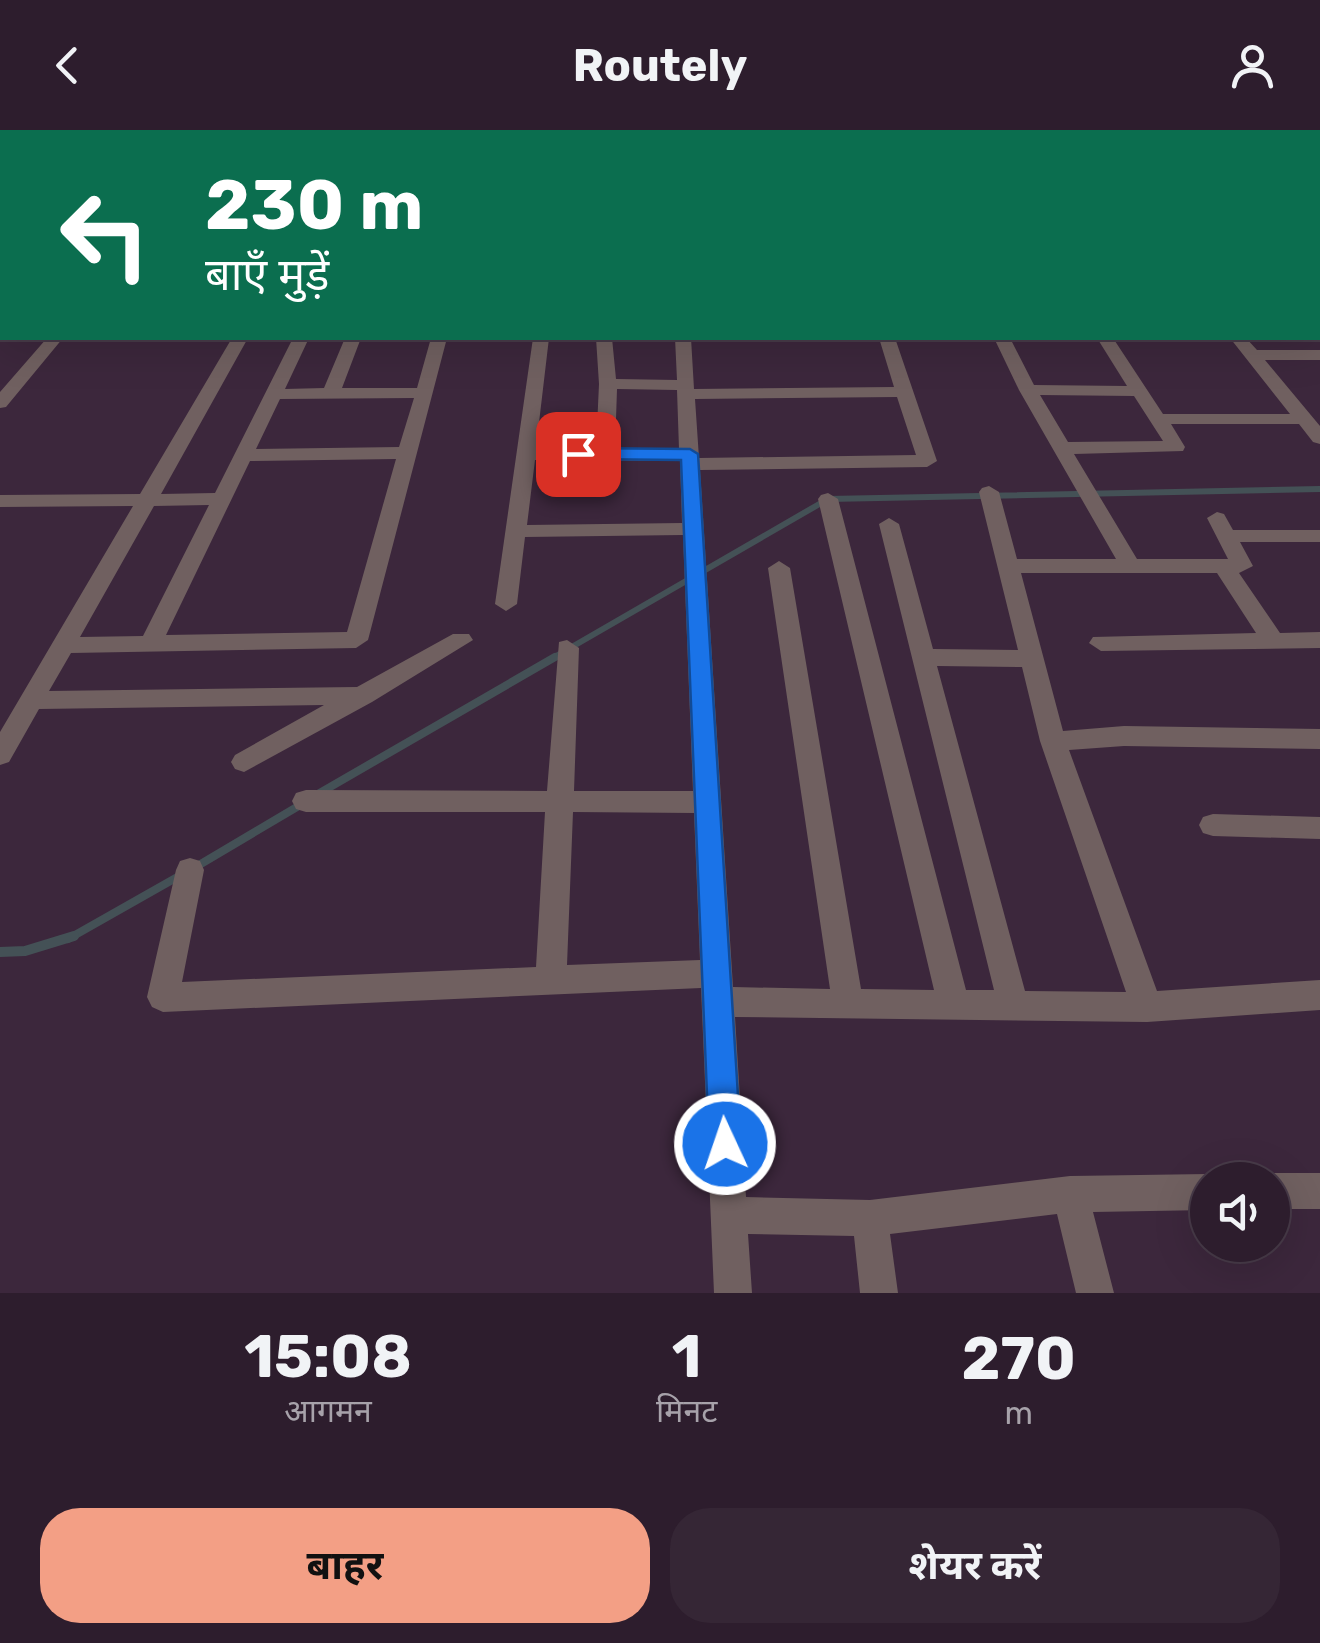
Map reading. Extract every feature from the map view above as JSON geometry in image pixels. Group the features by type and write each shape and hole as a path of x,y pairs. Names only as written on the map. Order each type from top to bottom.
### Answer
{"street":[{"path":"0,403 54,340"},
{"path":"0,754 239,340"},
{"path":"151,643 301,340"},
{"path":"331,394 352,340"},
{"path":"63,644 356,640 438,340"},
{"path":"506,604 541,340"},
{"path":"604,340 608,384 605,453"},
{"path":"683,340 733,1293"},
{"path":"524,454 927,461 888,340"},
{"path":"1003,340 1132,568"},
{"path":"1061,448 1176,446 1105,340"},
{"path":"1240,340 1320,438"},
{"path":"1254,356 1320,355"},
{"path":"608,384 686,390 905,392"},
{"path":"1028,390 1140,391"},
{"path":"274,394 424,393"},
{"path":"1157,419 1297,413 1320,408"},
{"path":"244,455 408,453"},
{"path":"989,492 1054,741 1147,1007"},
{"path":"0,501 222,499"},
{"path":"828,499 954,1004"},
{"path":"888,524 1014,1005"},
{"path":"1008,566 1242,566 1220,527 1320,536"},
{"path":"513,531 694,529"},
{"path":"1223,566 1274,642"},
{"path":"779,568 848,1003"},
{"path":"244,762 460,640"},
{"path":"1100,643 1320,640"},
{"path":"551,980 567,648"},
{"path":"924,657 1032,659"},
{"path":"32,700 363,696"},
{"path":"1054,741 1124,736 1320,740"},
{"path":"306,802 709,802"},
{"path":"1213,825 1320,828"},
{"path":"190,870 163,997 551,980 718,988 848,1003 1147,1007 1320,995"},
{"path":"1290,1191 1320,1191"},
{"path":"729,1215 870,1218 1070,1194 1190,1192"},
{"path":"1070,1194 1095,1293"},
{"path":"870,1218 880,1293"}],"waterway":[{"path":"551,659 828,499 1320,489"},
{"path":"318,794 555,657"},
{"path":"194,868 302,804"},
{"path":"72,936 181,875"},
{"path":"0,952 25,951 72,936"},
{"path":"68,939 72,936"}],"route":[{"path":"578,454 690,454 725,1144"}]}
